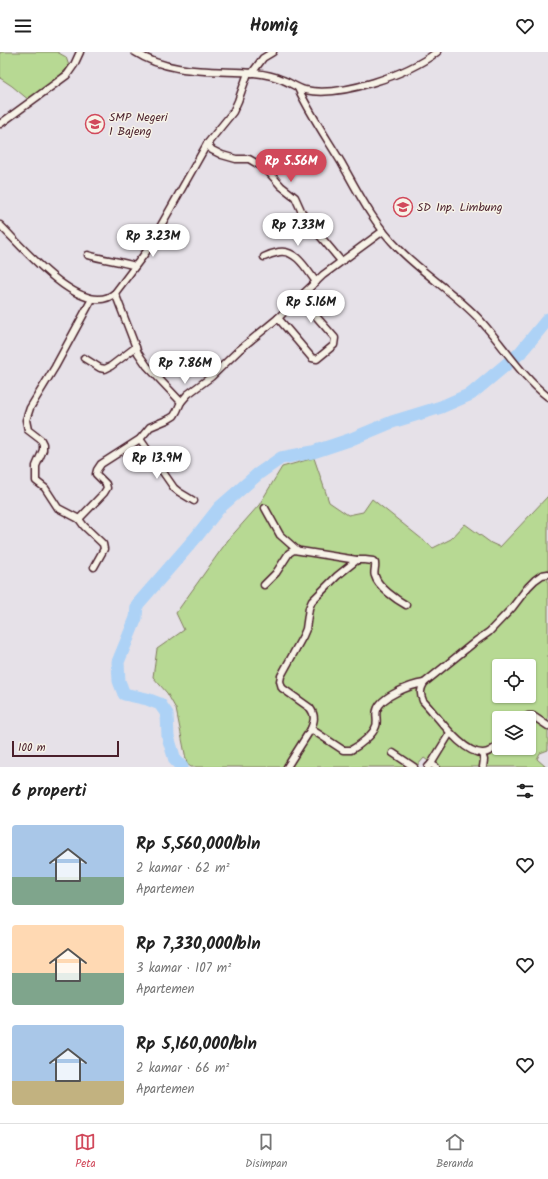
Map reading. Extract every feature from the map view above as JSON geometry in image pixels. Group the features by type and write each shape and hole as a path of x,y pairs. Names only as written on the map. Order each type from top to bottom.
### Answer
{"street":[{"path":"0,124 67,75 80,52"},
{"path":"135,52 154,62 182,69 263,74 283,79 298,88 323,92 360,86 407,70 437,52"},
{"path":"0,224 44,270 81,295 92,299 106,298 115,293 146,252 207,144 233,112 250,73 261,60 273,52"},
{"path":"298,88 306,106 362,201 383,231 405,255 439,282 469,309 531,382 548,398"},
{"path":"207,144 212,150 222,155 236,159 249,159 266,169 281,186 295,197 304,217 341,261"},
{"path":"79,519 107,488 106,484 96,474 101,464 140,438 150,427 174,416 181,402 193,390 211,377 239,350 278,318 316,282 341,261 383,231"},
{"path":"264,257 280,252 291,254 301,262 316,282"},
{"path":"88,255 102,260 124,262 135,266"},
{"path":"115,293 136,347 147,366 181,402"},
{"path":"278,318 312,358 317,359 334,345 335,338 300,298"},
{"path":"92,299 55,367 30,408 26,420 28,430 41,440 43,444 43,450 36,466 36,481 45,488 58,508 79,519 84,526 103,544 104,549 94,567"},
{"path":"84,358 100,368 105,369 136,347"},
{"path":"140,438 174,488 194,501"},
{"path":"265,508 280,535 297,550"},
{"path":"264,585 276,573 289,553 292,550 297,550 357,560 373,561 376,563 374,574 376,579 383,588 406,605"},
{"path":"287,767 311,729 315,718 313,711 310,708 282,688 280,685 281,676 303,636 310,605 337,576 357,560"},
{"path":"492,749 482,754 466,747 450,733 423,702 420,692 424,683 476,641 490,632 535,580 542,575 548,574"},
{"path":"311,729 343,750 351,750 373,731 376,725 377,711 380,705 408,686 424,683"},
{"path":"536,718 548,726"},
{"path":"431,766 450,733"},
{"path":"393,753 414,767"},
{"path":"482,754 484,760 483,767"}],"green space":[{"path":"0,52 57,52 66,57 69,66 46,89 30,101 0,78"},
{"path":"314,458 329,502 348,515 363,512 372,499 433,548 451,539 465,524 491,543 500,547 548,496 548,750 540,753 537,759 546,767 437,767 424,758 416,767 191,767 187,764 176,709 167,693 153,677 157,649 184,630 176,613 228,540 259,505 282,467"}],"waterway":[{"path":"182,767 175,760 168,737 167,714 160,704 147,699 124,694 119,681 118,662 136,618 137,605 197,536 219,508 258,474 281,458 313,452 349,440 392,422 441,407 471,394 520,353 548,319"}],"place":[{"name":"SMP Negeri 1 Bajeng","path":"95,124"},
{"name":"SD Inp. Limbung","path":"403,207"}]}
